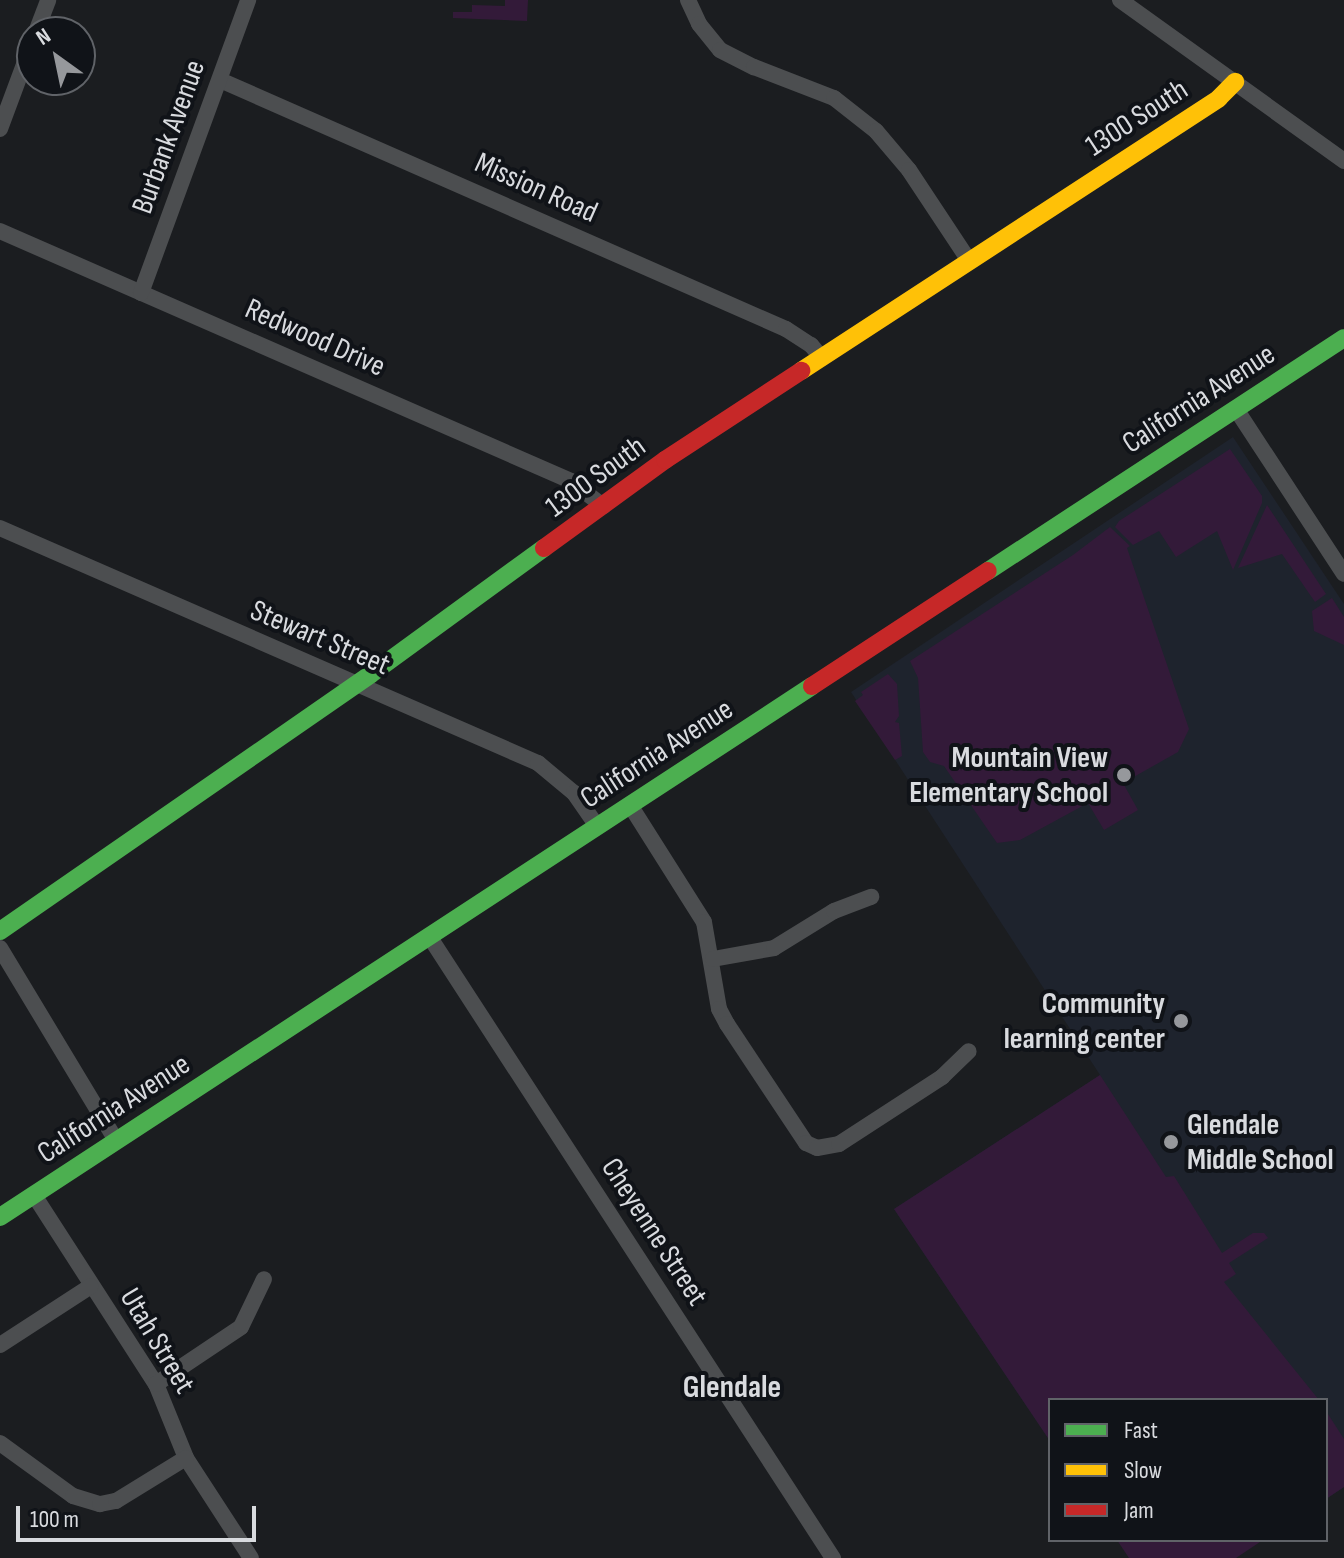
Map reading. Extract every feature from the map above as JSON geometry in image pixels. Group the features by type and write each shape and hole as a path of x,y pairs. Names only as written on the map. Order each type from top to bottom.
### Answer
{"main road":[{"name":"1300 South","path":"0,931 355,684 665,460 1219,98 1235,82"},
{"name":"California Avenue","path":"0,1217 1344,338"}],"street":[{"name":"Burbank Avenue","path":"141,293 248,0"},
{"path":"688,0 699,24 720,50 754,67 834,98 876,131 903,162 970,262"},
{"path":"1120,0 1344,161"},
{"name":"Mission Road","path":"220,80 786,329 811,345 822,358"},
{"path":"0,129 16,86"},
{"name":"Redwood Drive","path":"0,231 571,481 603,506"},
{"path":"1236,409 1344,574"},
{"name":"Stewart Street","path":"0,528 544,766 574,793 597,826"},
{"path":"630,805 704,922 713,959 719,1009 727,1024 798,1133 817,1148 839,1144 942,1077 969,1051"},
{"path":"713,959 774,948 834,911 871,897"},
{"name":"Cheyenne Street","path":"429,936 833,1558"},
{"path":"0,948 116,1140"},
{"name":"Utah Street","path":"34,1195 156,1384 186,1458 251,1558"},
{"path":"156,1384 241,1327 264,1279"},
{"path":"0,1345 91,1286"},
{"path":"0,1443 73,1496 100,1504 116,1501 186,1458"}],"shaded area":[{"path":"505,0 528,0 527,21 453,18 453,12 472,12 472,5 505,6"},
{"path":"1233,437 1344,604 1344,1487 1328,1498 1328,1398 1048,1398 1048,1438 894,1209 1100,1075 851,692"},
{"path":"1230,449 1262,496 1262,503 1233,570 1217,531 1176,557 1159,531 1133,545 1115,527 1119,521"},
{"path":"1267,505 1326,594 1315,602 1282,554 1238,568"},
{"path":"1110,527 1130,546 1127,548 1189,729 1178,752 1123,783 1138,810 1104,830 1088,803 1020,840 997,843 944,766 930,762 923,752 918,678 910,661 1073,555"},
{"path":"1332,598 1344,617 1344,645 1314,631 1312,611"},
{"path":"888,674 897,684 899,716 895,722 899,723 902,756 895,760 855,701 863,695 861,692"},
{"path":"1100,1075 1166,1177 1174,1176 1222,1253 1253,1233 1264,1233 1268,1238 1229,1263 1236,1274 1224,1282 1317,1398 1048,1398 1048,1438 894,1209"},
{"path":"1328,1414 1344,1439 1344,1487 1328,1498"},
{"path":"1118,1542 1260,1542 1236,1558 1129,1558"}],"traffic: fast":[{"path":"988,571 1344,338"},
{"path":"0,931 371,674 544,548"},
{"path":"0,1217 812,686"}],"traffic: slow":[{"path":"801,371 1219,98 1235,82"}],"traffic: jam":[{"path":"544,548 665,460 801,371"},
{"path":"812,686 988,571"}],"place":[{"name":"Mountain View Elementary School","path":"1124,775"},
{"name":"Community learning center","path":"1181,1021"},
{"name":"Glendale Middle School","path":"1171,1142"}],"district":[{"name":"Glendale","path":"732,1388"}]}
